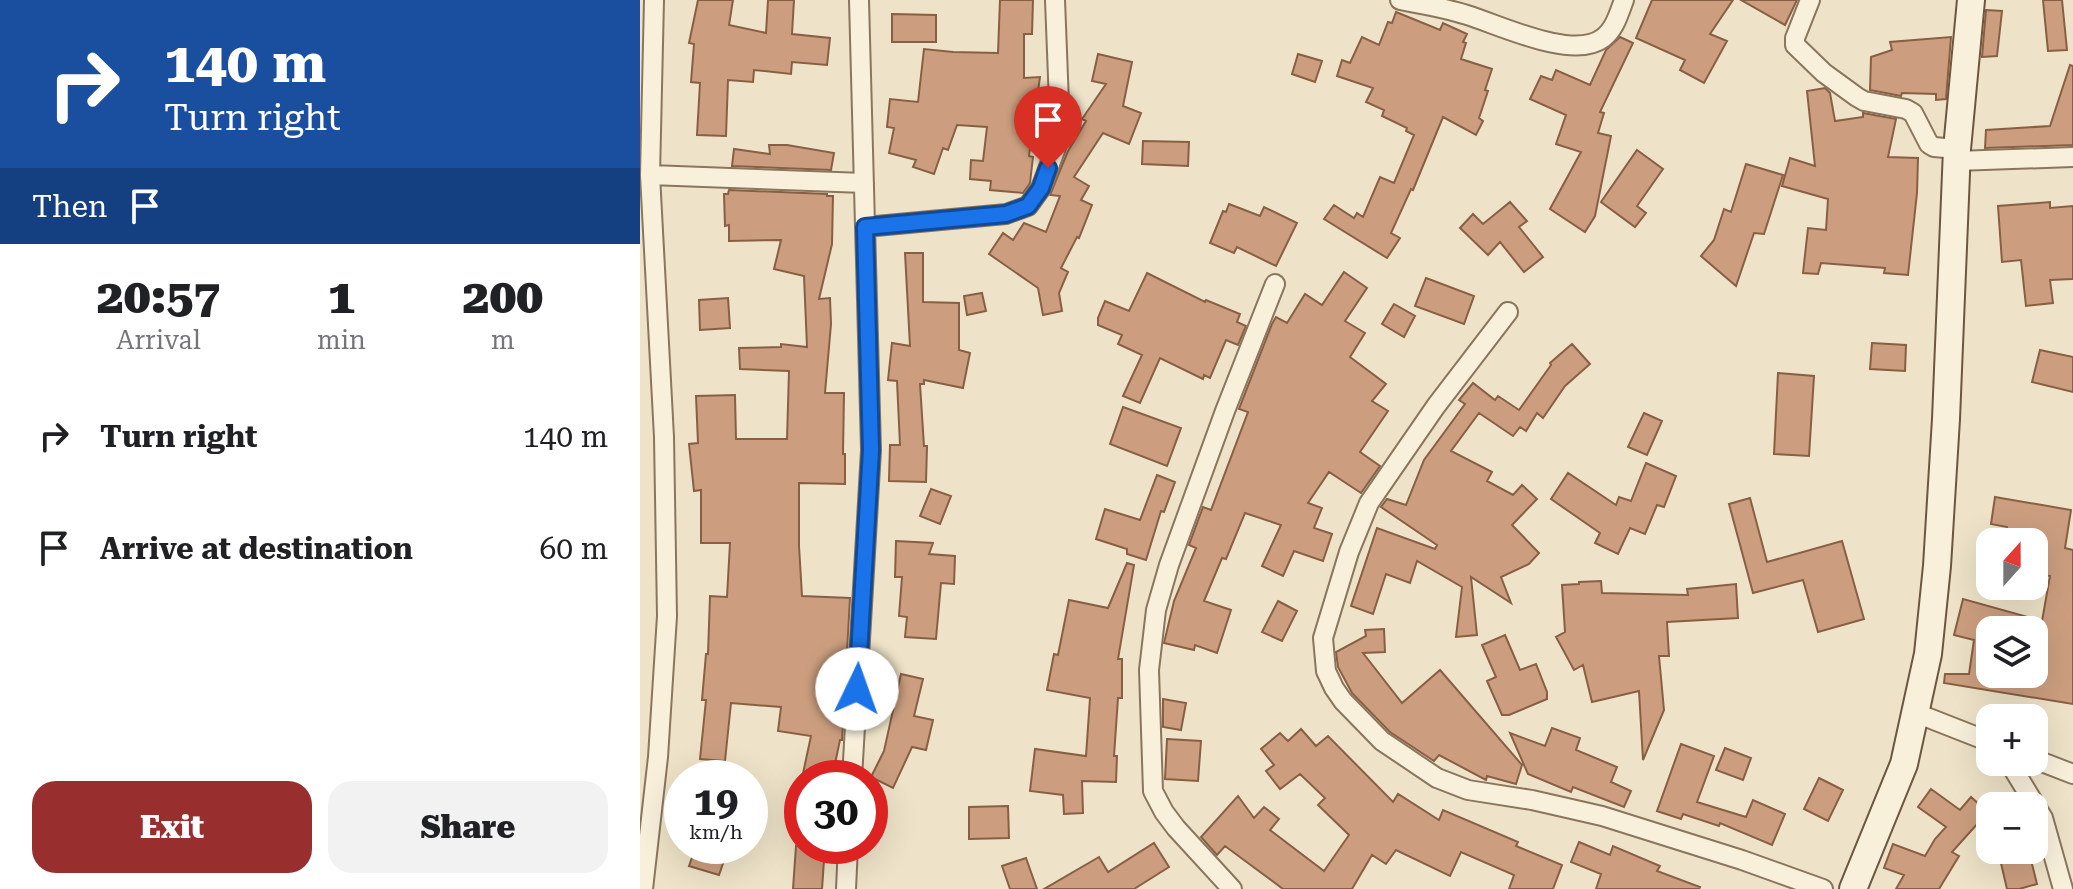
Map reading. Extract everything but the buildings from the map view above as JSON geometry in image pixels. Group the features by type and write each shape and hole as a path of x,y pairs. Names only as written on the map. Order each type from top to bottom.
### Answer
{"street":[{"path":"643,889 658,757 667,616 664,437 650,175 654,0"},
{"path":"853,760 871,450 859,0"},
{"path":"865,227 1006,214 1028,206 1041,188 1060,129 1055,0"},
{"path":"1400,0 1467,15 1516,33 1572,47 1601,40 1618,19 1624,0"},
{"path":"1810,0 1795,45 1824,73 1857,97 1913,113 1929,144 1934,147 1957,155 2073,157"},
{"path":"1853,889 1904,764 1928,654 1946,419 1957,155 1971,0"},
{"path":"650,175 864,183"},
{"path":"1232,889 1176,828 1153,791 1149,670 1156,610 1169,565 1275,284"},
{"path":"1508,312 1436,406 1369,503 1349,552 1323,638 1326,671 1334,688 1382,741 1437,778 1468,790 1602,816 1823,889"},
{"path":"1916,713 1976,737"},
{"path":"2048,764 2073,774"},
{"path":"2018,776 2043,818 2063,889"},
{"path":"846,889 847,864"}],"route":[{"path":"857,689 871,450 865,227 1006,214 1028,206 1041,188 1048,168"}]}
